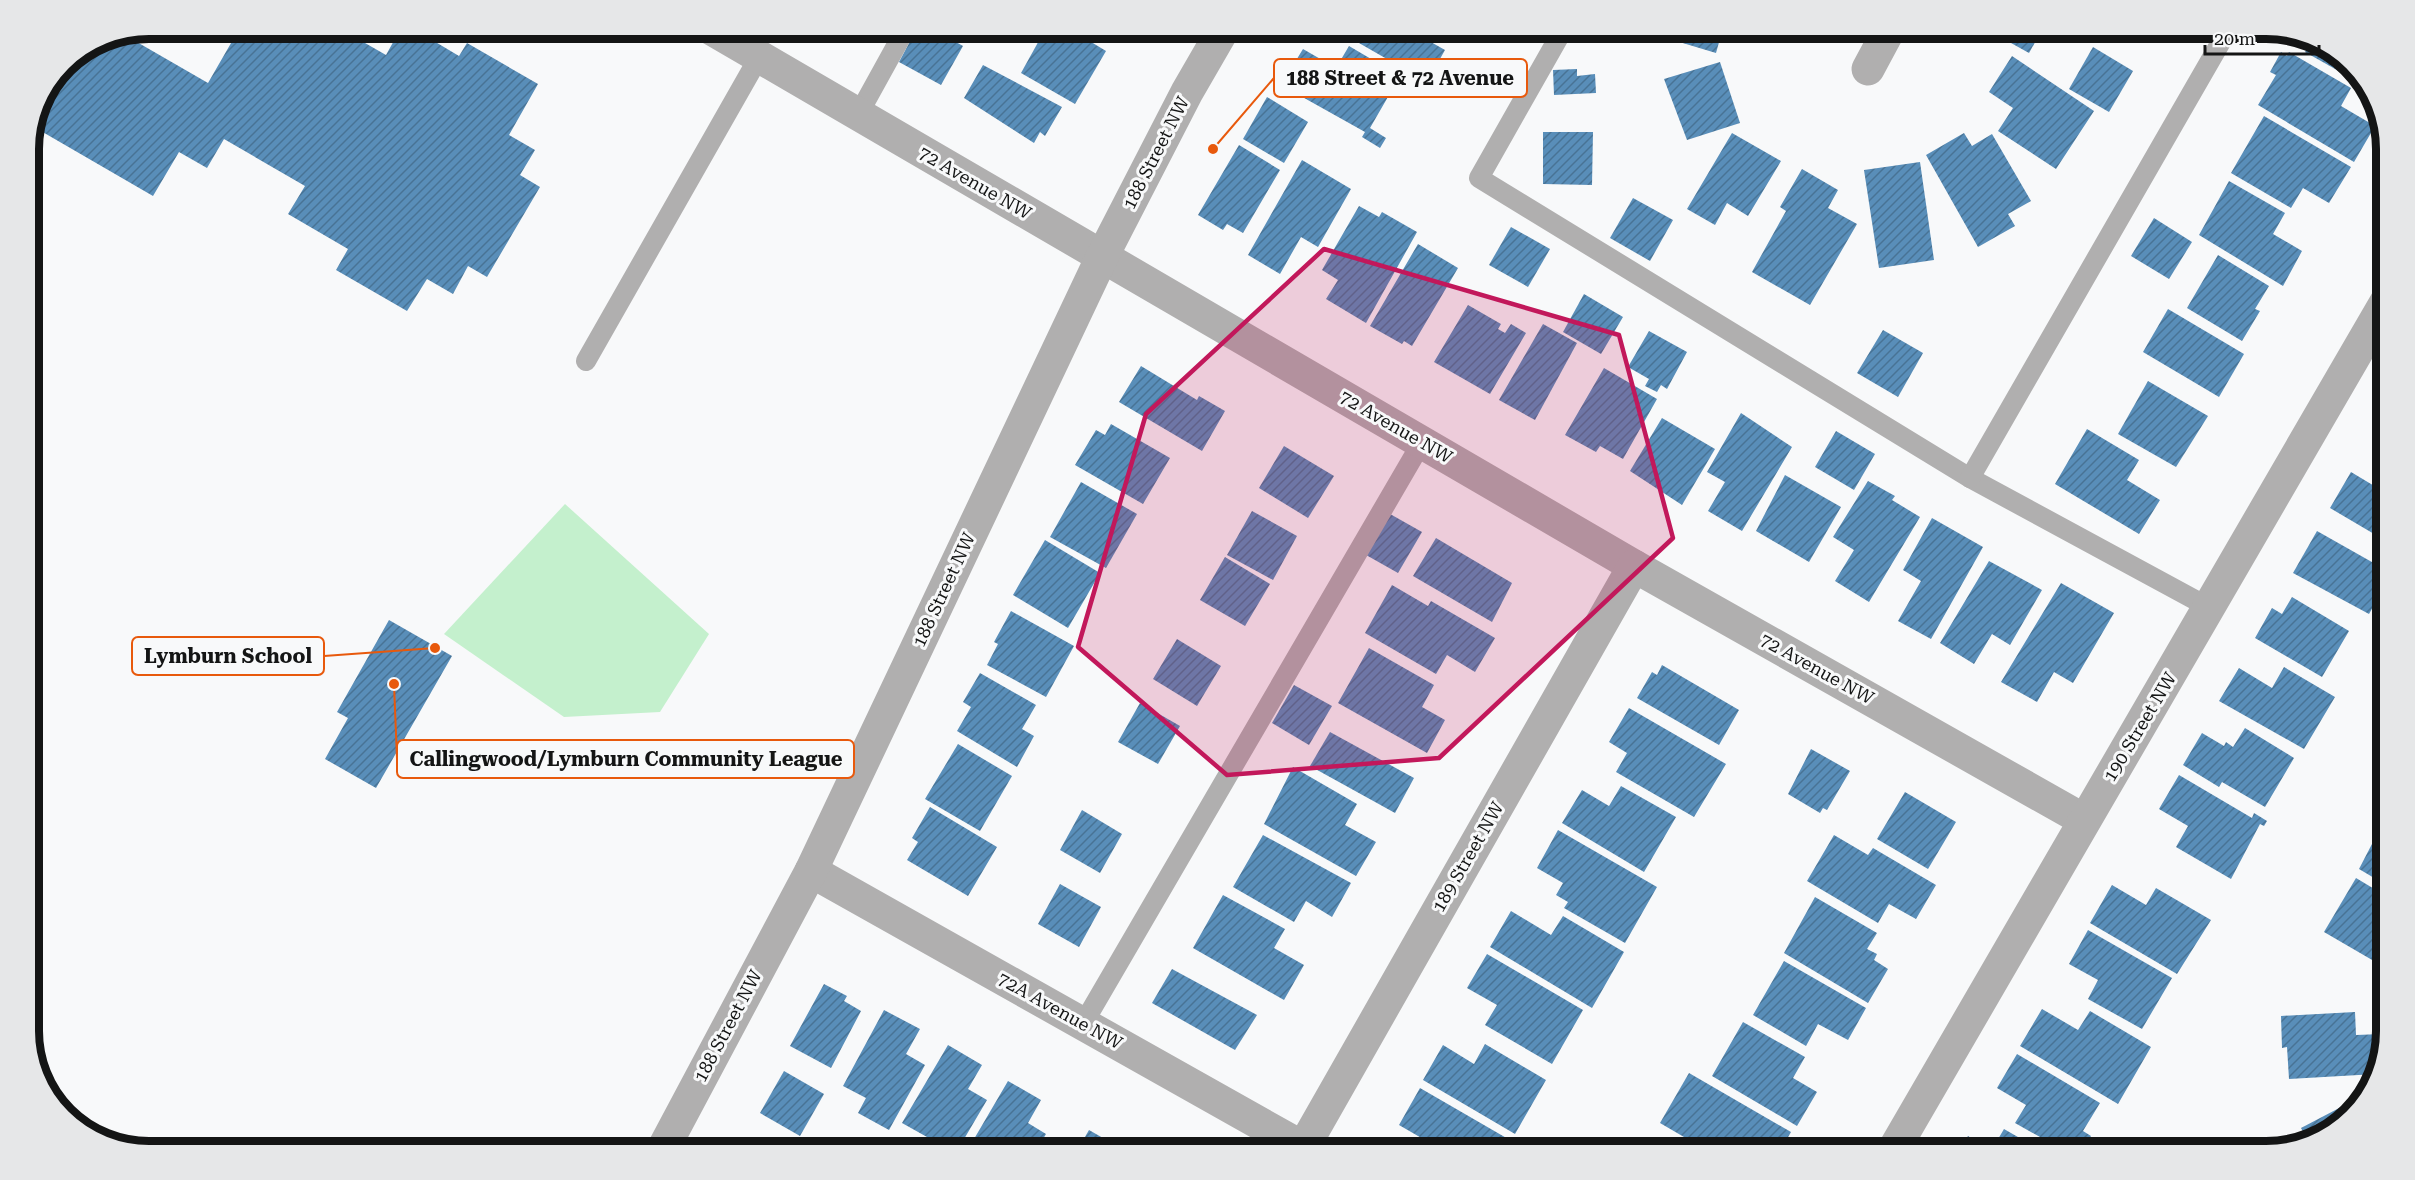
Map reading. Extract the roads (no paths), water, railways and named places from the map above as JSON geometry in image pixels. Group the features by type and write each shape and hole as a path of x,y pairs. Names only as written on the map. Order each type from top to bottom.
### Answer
{"street":[{"name":"72 Avenue NW","path":"729,39 1634,566 2084,820"},
{"name":"188 Street NW","path":"668,1141 811,871 1102,257 1187,92 1218,39"},
{"path":"1868,69 1884,39"},
{"name":"190 Street NW","path":"1899,1141 2376,319"},
{"name":"189 Street NW","path":"1311,1141 1634,566"},
{"name":"72A Avenue NW","path":"811,871 1290,1141"}],"lane":[{"path":"858,115 900,39"},
{"path":"1558,39 1479,178 1970,478 2210,608"},
{"path":"1970,478 2223,39"},
{"path":"586,361 759,57"},
{"path":"1083,1024 1422,442"}],"place":[{"name":"188 Street & 72 Avenue","path":"1213,149"},
{"name":"Lymburn School","path":"435,648"},
{"name":"Callingwood/Lymburn Community League","path":"394,684"}]}
